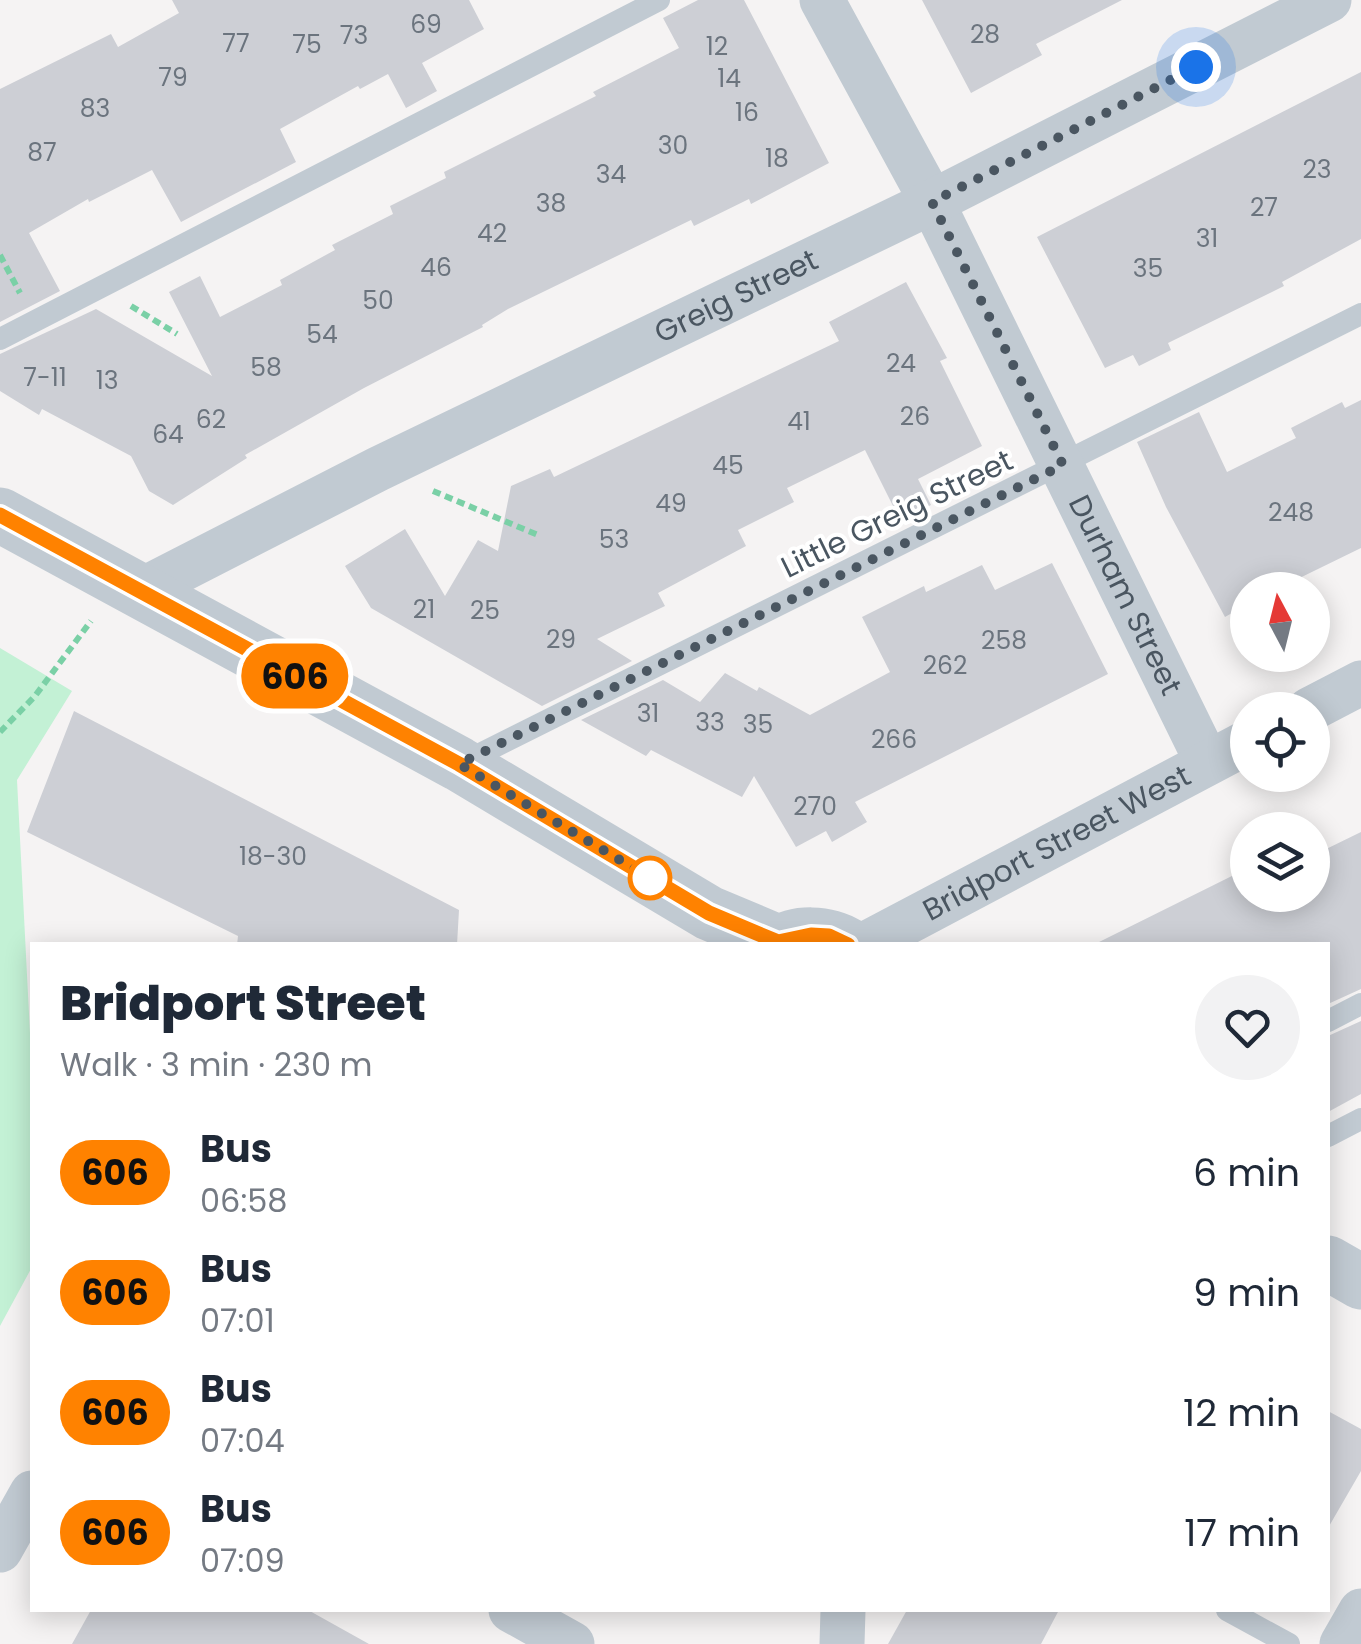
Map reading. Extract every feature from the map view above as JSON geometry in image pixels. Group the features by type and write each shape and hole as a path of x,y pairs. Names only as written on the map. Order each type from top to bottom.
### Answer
{"street":[{"name":"Durham Street","path":"822,0 932,202 1207,762"},
{"name":"Greig Street","path":"130,586 932,202 1329,0"},
{"path":"0,515 459,764 709,913 775,942"},
{"path":"1330,700 1361,684"},
{"name":"Bridport Street West","path":"870,942 1230,751"},
{"path":"781,942 811,935 829,936 842,942"},
{"path":"1330,1264 1361,1282"},
{"path":"0,1550 30,1496"},
{"path":"1342,1644 1361,1611"},
{"path":"515,1612 572,1644"},
{"path":"842,1644 843,1612"}],"lane":[{"path":"0,340 659,0"},
{"name":"Little Greig Street","path":"459,764 1361,314"},
{"path":"1330,1020 1361,1004"},
{"path":"1330,1135 1361,1119"},
{"path":"1232,1612 1290,1644"}],"path":[{"path":"101,288 177,334"},
{"path":"378,468 538,535"},
{"path":"0,732 130,586"}],"green space":[{"path":"0,648 72,691 17,780 30,1033 30,1271 0,1326"}],"building":[{"path":"172,0 469,0 484,29 422,63 437,91 406,108 388,74 360,89 358,86 280,129 296,162 181,222 152,170 89,202 88,199 29,233 60,291 0,322 0,89 111,34 118,47 179,13"},
{"path":"698,0 744,0 829,163 751,204 749,199 694,226 691,220 508,309 483,327 245,455 247,458 173,505 149,491 131,456 42,409 39,415 0,391 0,354 96,309 212,376 169,292 200,276 220,317 282,285 280,280 335,250 332,245 393,214 390,206 446,178 444,172 596,96 593,92 679,48 663,18"},
{"path":"922,0 1122,0 1036,44 1042,55 971,93"},
{"path":"1361,72 1361,239 1282,282 1284,286 1168,343 1171,350 1139,366 1133,355 1105,368 1037,237"},
{"path":"906,282 947,358 940,361 982,446 918,479 931,505 900,520 865,450 787,488 794,502 738,530 746,546 658,593 665,606 597,639 632,661 542,706 371,608 345,566 405,529 445,596 478,540 498,551 511,486 550,469 554,477 839,341 829,322"},
{"path":"1361,400 1361,548 1312,572 1230,572 1230,614 1225,617 1166,507 1137,442 1199,412 1227,472 1296,438 1291,428 1342,402 1345,408"},
{"path":"1052,563 1108,674 855,802 867,822 832,842 826,831 796,847 754,776 742,797 651,750 646,756 581,720 663,680 700,702 725,673 810,715 890,672 862,617 924,586 926,592 982,565 995,590"},
{"path":"74,711 459,910 457,942 237,942 238,936 27,832"},
{"path":"1361,832 1361,989 1330,1003 1330,942 1099,942 1230,877 1230,912 1330,912 1330,847"},
{"path":"1361,1021 1361,1094 1330,1111 1330,1035"},
{"path":"1330,1412 1361,1429 1361,1471 1330,1525"},
{"path":"90,1612 312,1612 369,1644 72,1644"},
{"path":"906,1612 1058,1612 1041,1644 888,1644"}],"bus line":[{"name":"606","path":"0,515 459,764 709,913 778,942"},
{"name":"606","path":"778,942 811,935 844,942"}],"route":[{"path":"650,878 459,764 1063,465 932,202 1196,67"}]}
